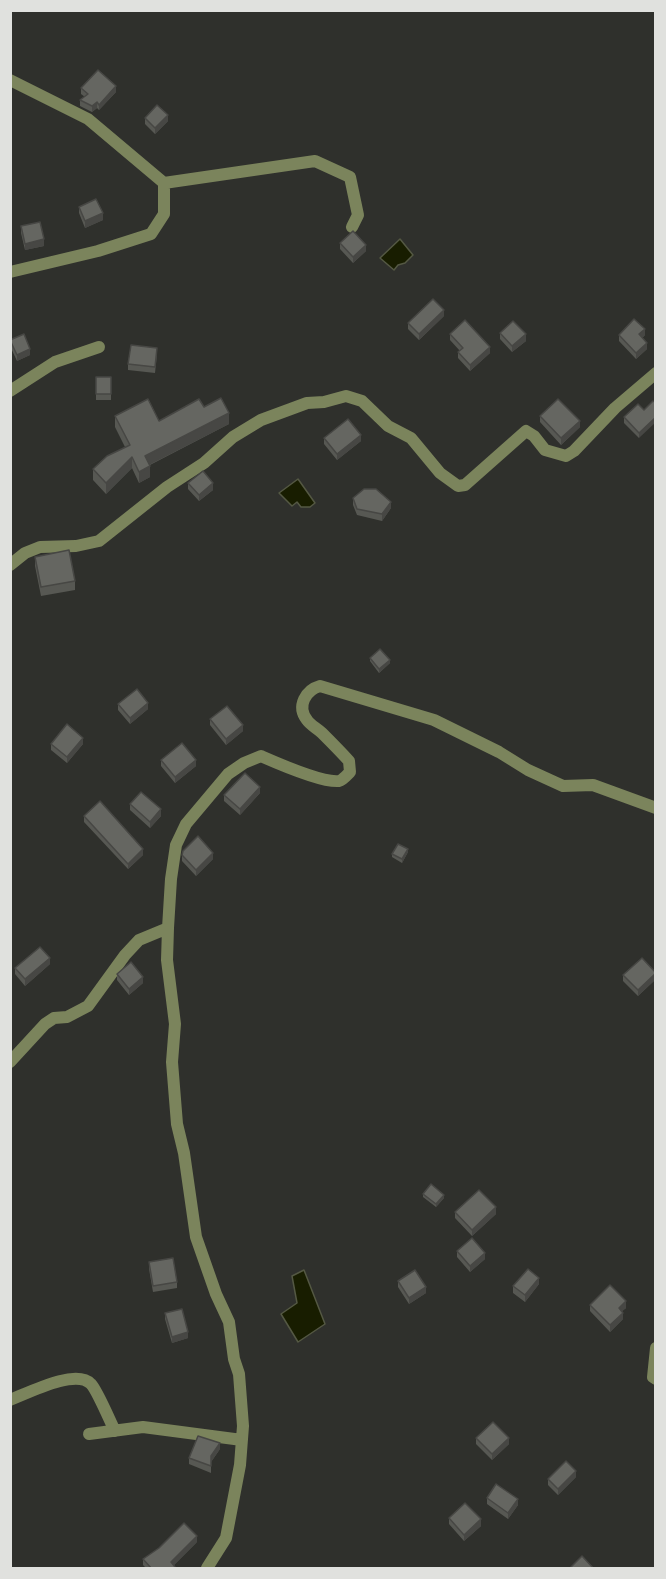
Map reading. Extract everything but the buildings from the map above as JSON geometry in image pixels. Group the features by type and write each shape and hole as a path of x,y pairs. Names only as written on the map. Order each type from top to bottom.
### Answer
{"street":[{"path":"10,80 88,119 164,183 315,161 350,177 358,215 352,227"},
{"path":"10,272 98,251 151,234 164,214 164,183"},
{"path":"10,391 56,362 99,347"},
{"path":"10,565 25,553 40,547 76,546 99,541 167,487 204,463 233,437 261,420 307,403 324,402 346,396 362,401 388,426 411,438 440,473 458,486 465,485 526,430 545,450 566,456 574,451 615,408 656,372"},
{"path":"207,1569 226,1538 237,1485 243,1426 240,1374 234,1359 229,1322 216,1294 196,1237 184,1153 177,1124 172,1062 175,1024 167,960 171,879 176,844 186,824 228,774 244,763 261,756 311,776 339,781 345,778 350,772 349,761 307,721 303,711 303,699 312,689 320,686 434,720 563,786 592,785 656,808"},
{"path":"10,1062 45,1024 54,1018 67,1017 88,1006 125,955 139,940 168,928"},
{"path":"656,1348 652,1377 656,1379"},
{"path":"10,1400 67,1378 81,1378 92,1384 115,1431"},
{"path":"89,1434 142,1426 242,1440"}],"shaded area":[{"path":"400,239 413,255 394,270 380,258"},
{"path":"298,479 315,503 310,507 301,507 297,502 292,506 279,493"},
{"path":"304,1270 325,1324 298,1342 281,1314 297,1303 292,1276"}]}
